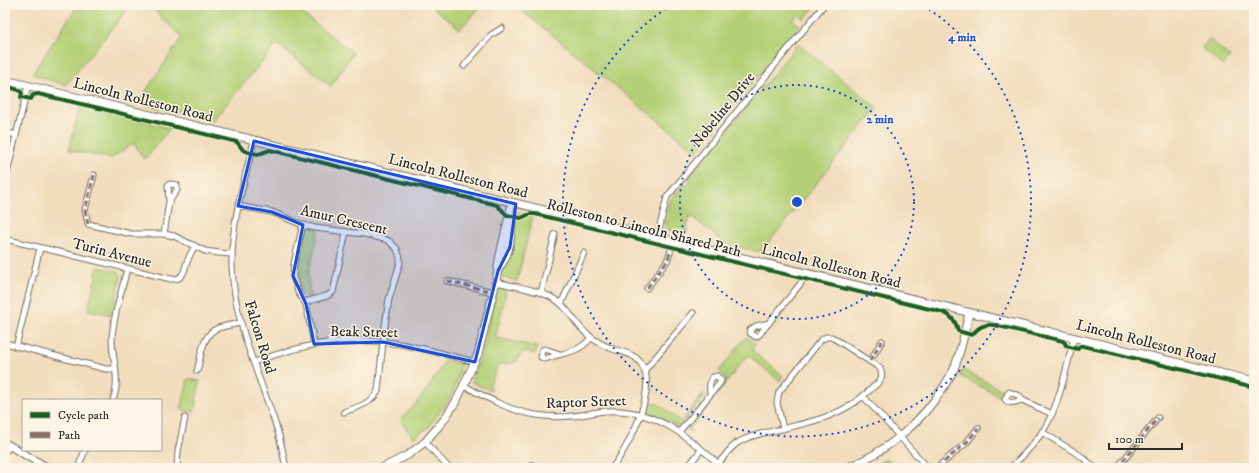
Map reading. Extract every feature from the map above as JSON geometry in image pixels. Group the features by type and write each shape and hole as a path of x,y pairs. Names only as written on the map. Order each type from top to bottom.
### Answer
{"main road":[{"name":"Lincoln Rolleston Road","path":"5,80 1254,382"},
{"path":"382,468 408,455 425,442 449,412 475,362 496,282 499,259 514,203"},
{"path":"846,468 863,462 899,436 919,419 936,398 953,370 961,348 969,313"},
{"path":"7,447 48,468"}],"street":[{"name":"Nobeline Drive","path":"657,238 667,197 824,5"},
{"path":"464,66 491,35 502,28"},
{"path":"5,181 28,86"},
{"path":"5,132 16,135"},
{"name":"Falcon Road","path":"254,140 234,228 232,254 233,282 240,323 276,427 286,468"},
{"path":"94,175 85,210 88,224 131,234 164,234 182,239 195,246 212,252 232,254"},
{"path":"164,234 169,202"},
{"name":"Amur Crescent","path":"238,206 272,212 303,225 319,229 364,234 384,239 393,244 399,254 400,263 389,298 383,342"},
{"path":"303,225 294,263 293,276 298,292 304,302 314,344"},
{"path":"304,302 333,292 346,232"},
{"path":"541,293 555,234"},
{"name":"Turin Avenue","path":"5,239 171,279 178,278 185,273 188,260 195,246"},
{"path":"647,288 667,261 674,242"},
{"path":"16,347 40,248"},
{"path":"561,304 584,253"},
{"path":"113,399 117,384 112,348 113,330 127,268"},
{"path":"769,323 801,283 804,273"},
{"path":"447,281 493,292"},
{"path":"496,282 541,293 555,299 591,338 608,347 630,354 639,361 645,370 646,389 640,414 628,444 612,468"},
{"path":"645,370 694,313"},
{"path":"197,371 208,335 217,328 240,323"},
{"path":"718,464 737,442 751,436 783,429 828,417 846,408 863,396 881,380 883,373 880,368 832,337 826,337 821,340 779,392 777,403 783,429"},
{"path":"560,354 577,350 584,346 591,338"},
{"path":"1010,468 1021,458 1046,427 1057,402 1074,338"},
{"name":"Beak Street","path":"254,362 314,344 342,341 383,342 418,348 475,362"},
{"path":"870,361 882,341"},
{"path":"344,412 365,404 375,396 379,384 383,342"},
{"path":"5,343 106,369 116,369"},
{"name":"Raptor Street","path":"463,385 502,406 535,415 562,417 614,411 640,414 660,421 679,432 723,468"},
{"path":"679,432 710,394"},
{"path":"863,396 928,468"},
{"path":"1022,400 1052,414"},
{"path":"176,468 186,418"},
{"path":"1117,468 1158,418"},
{"path":"937,468 967,442 978,428"},
{"path":"1042,432 1081,456 1095,468"},
{"path":"425,442 450,468"},
{"path":"687,468 701,450"},
{"path":"78,468 85,451"},
{"path":"532,465 539,468"}],"highlighted area":[{"path":"254,141 516,204 510,247 498,271 475,362 383,342 314,344 306,304 293,276 303,225 272,212 238,206"}],"green space":[{"path":"78,5 131,5 66,85 32,74"},
{"path":"149,5 297,5 305,11 303,14 353,53 331,86 277,44 213,120 138,103 182,37"},
{"path":"430,5 482,5 460,29"},
{"path":"515,5 816,5 804,19 798,14 793,20 800,26 756,79 753,79 751,84 712,134 708,134 706,136 707,140 697,152"},
{"path":"1209,39 1230,57 1223,66 1202,48"},
{"path":"798,44 877,108 761,252 725,244 690,215 686,234 667,230 665,226 671,199 683,185 687,185 690,182 689,178"},
{"path":"80,106 170,128 144,160 134,143 112,158 69,150"},
{"path":"517,212 533,215 517,281 501,277 506,263"},
{"path":"307,226 319,229 308,276 310,297 306,297 301,291 296,273 298,252"},
{"path":"98,267 118,271 121,276 112,315 88,310"},
{"path":"496,282 506,292 496,335 497,338 537,347 535,354 523,352 516,362 498,365 490,385 492,391 471,382 483,351"},
{"path":"746,337 755,345 753,352 783,376 780,381 749,356 747,356 690,428 690,432 687,429 725,381 725,377 719,371"},
{"path":"445,361 461,364 455,387 448,401 428,428 414,438 400,420 425,392"},
{"path":"963,370 1004,391 1001,397 960,376"},
{"path":"188,379 200,381 194,412 181,410"},
{"path":"703,394 705,396 680,426 677,426 647,411 650,401 660,405 681,422"},
{"path":"887,459 894,468 869,468"}],"marked path":[{"path":"88,224 85,210 94,175"},
{"path":"647,288 667,261 673,245"},
{"path":"447,281 493,292"},
{"path":"870,361 882,341"},
{"path":"1117,468 1158,418"},
{"path":"937,468 967,442 978,428"}],"cycle path":[{"name":"Rolleston to Lincoln Shared Path","path":"5,86 19,90 22,93 21,97 31,99 33,95 38,94 237,142 243,150 251,153 259,154 270,150 497,205 507,215 521,218 530,214 535,214 942,312 953,319 958,331 972,335 982,327 994,325 1063,341 1066,346 1078,349 1080,346 1083,346 1254,387"}]}
